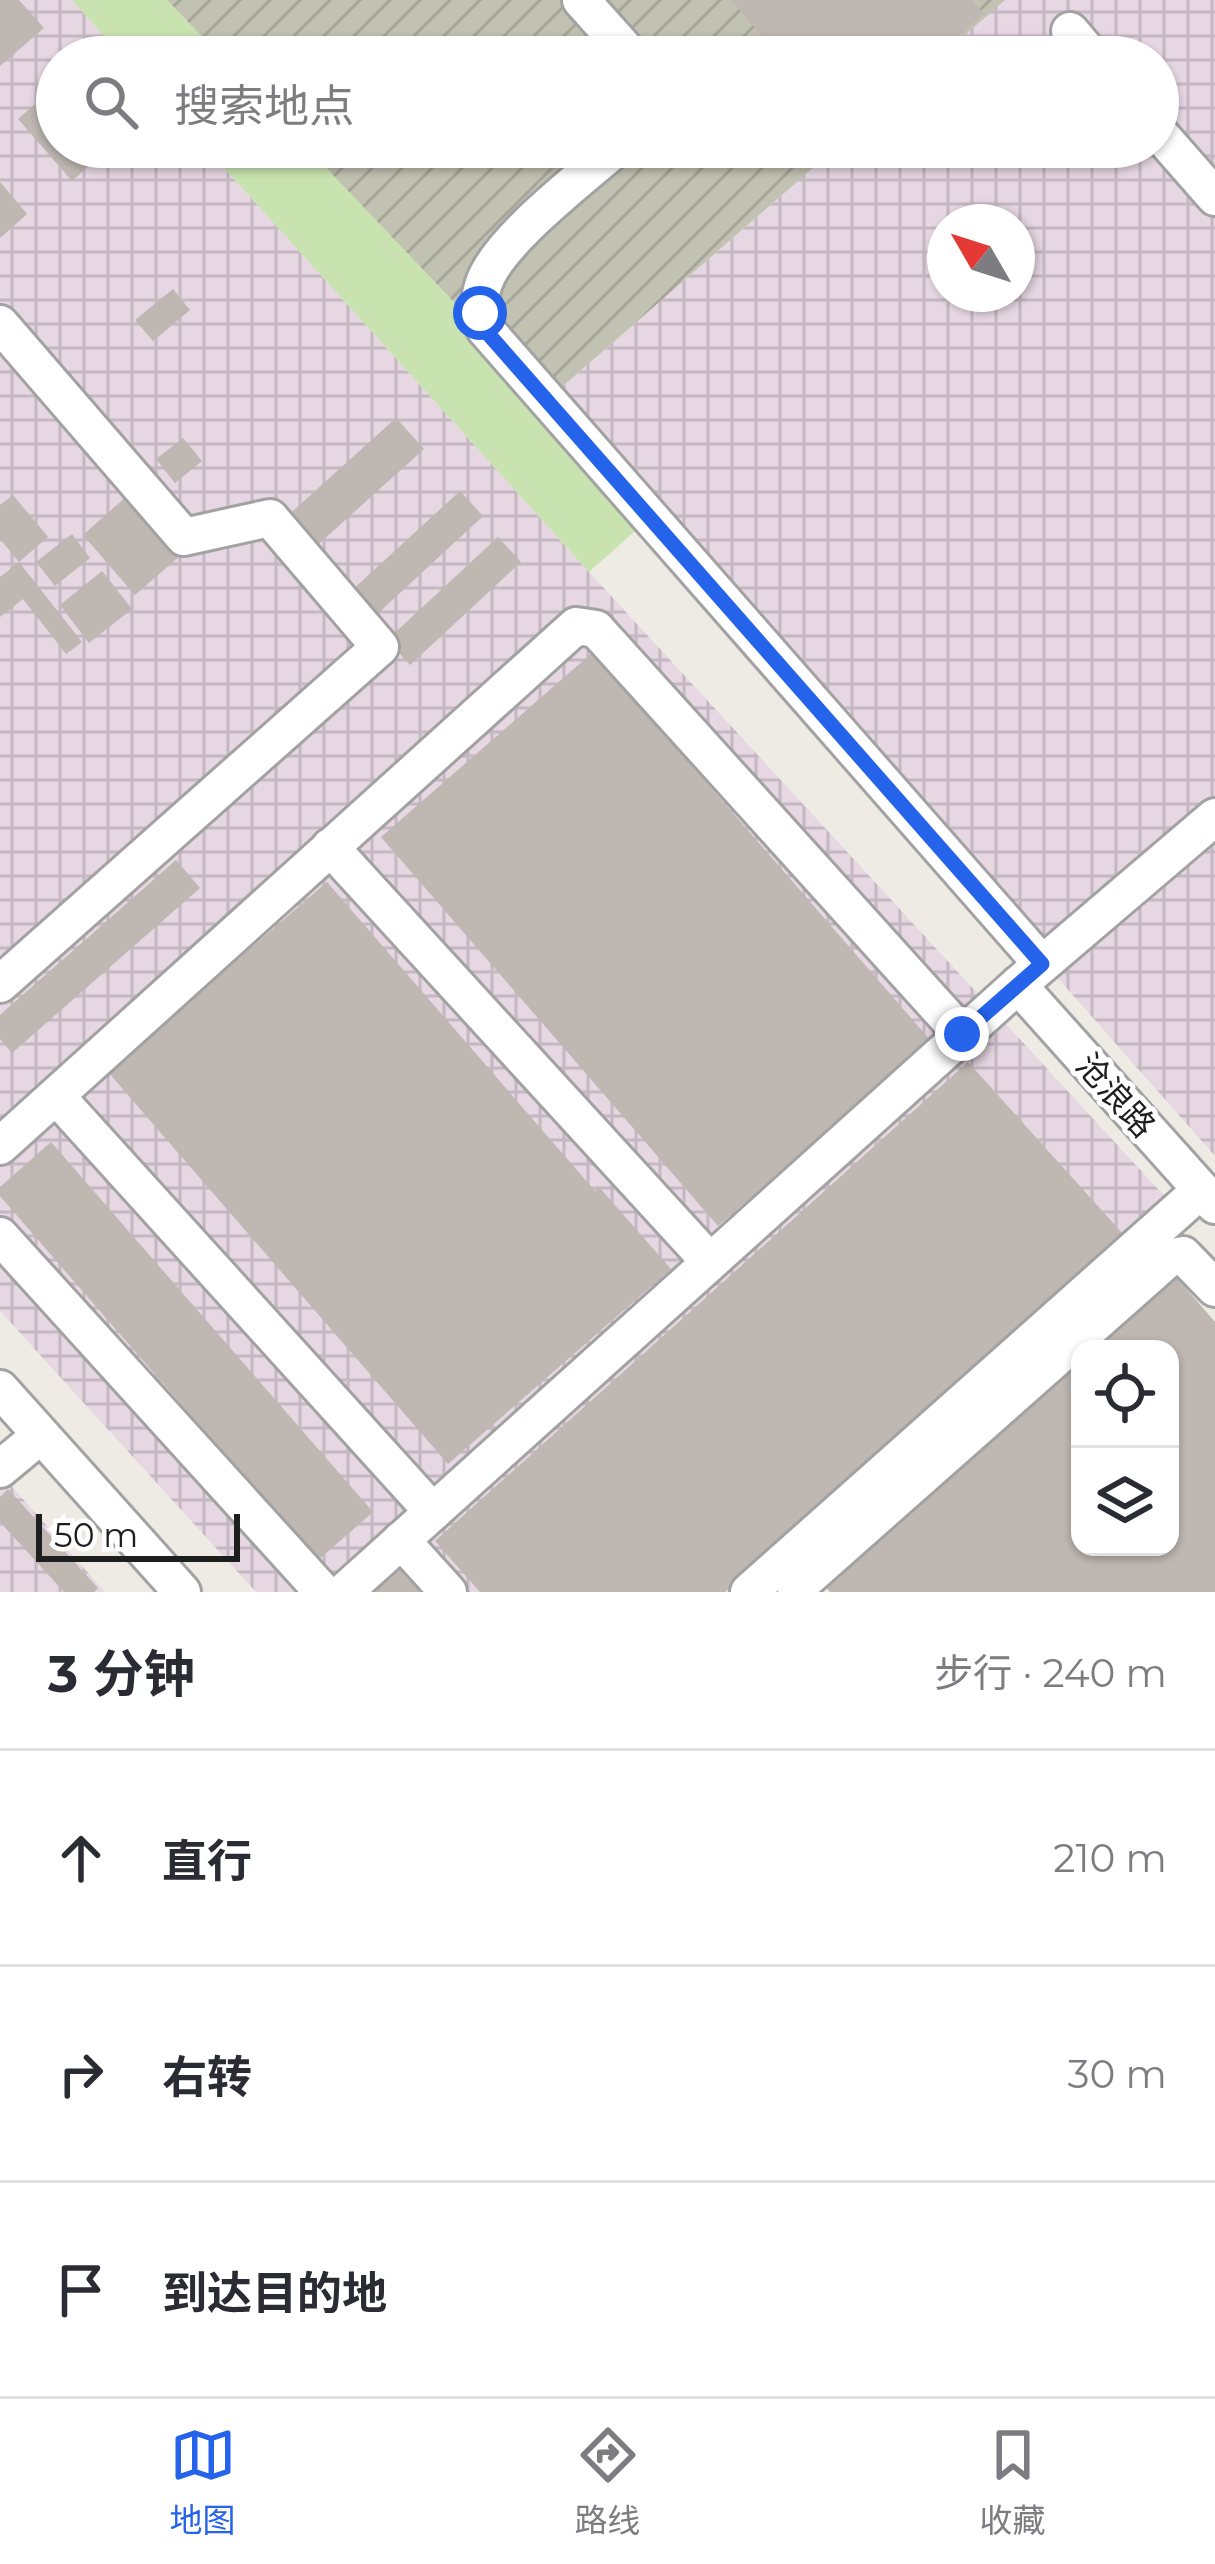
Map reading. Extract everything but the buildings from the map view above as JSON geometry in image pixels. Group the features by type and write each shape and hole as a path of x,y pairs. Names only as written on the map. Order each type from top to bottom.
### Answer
{"street":[{"path":"581,0 613,36"},
{"path":"1179,156 1215,197"},
{"name":"沧浪路","path":"593,168 501,253 482,286 484,329 1030,975 1208,1197"},
{"path":"0,324 184,537 270,518 380,647 0,984"},
{"path":"0,1146 576,626 596,628 962,1034"},
{"path":"344,1592 962,1034 1215,817"},
{"path":"330,847 710,1262"},
{"path":"56,1096 433,1512"},
{"path":"749,1592 1208,1197"},
{"path":"0,1236 323,1592"},
{"path":"796,1591 1169,1258 1183,1255 1215,1288"},
{"path":"0,1389 182,1592"},
{"path":"0,1468 41,1435"},
{"path":"401,1540 448,1592"}],"shaded area":[{"path":"0,0 72,0 104,36 36,36 36,168 224,168 1192,1226 777,1592 256,1592 0,1311"},
{"path":"167,0 1005,0 964,36 201,36"},
{"path":"611,0 1215,0 1215,1156 547,400 782,195 759,168 1179,168 1179,36 643,36"},
{"path":"326,168 813,168 547,400"},
{"path":"0,1473 105,1592 0,1592"}],"green space":[{"path":"72,0 167,0 201,36 104,36"},
{"path":"224,168 326,168 652,516 589,572"}],"route":[{"path":"480,313 484,329 1042,964 962,1034"}]}
